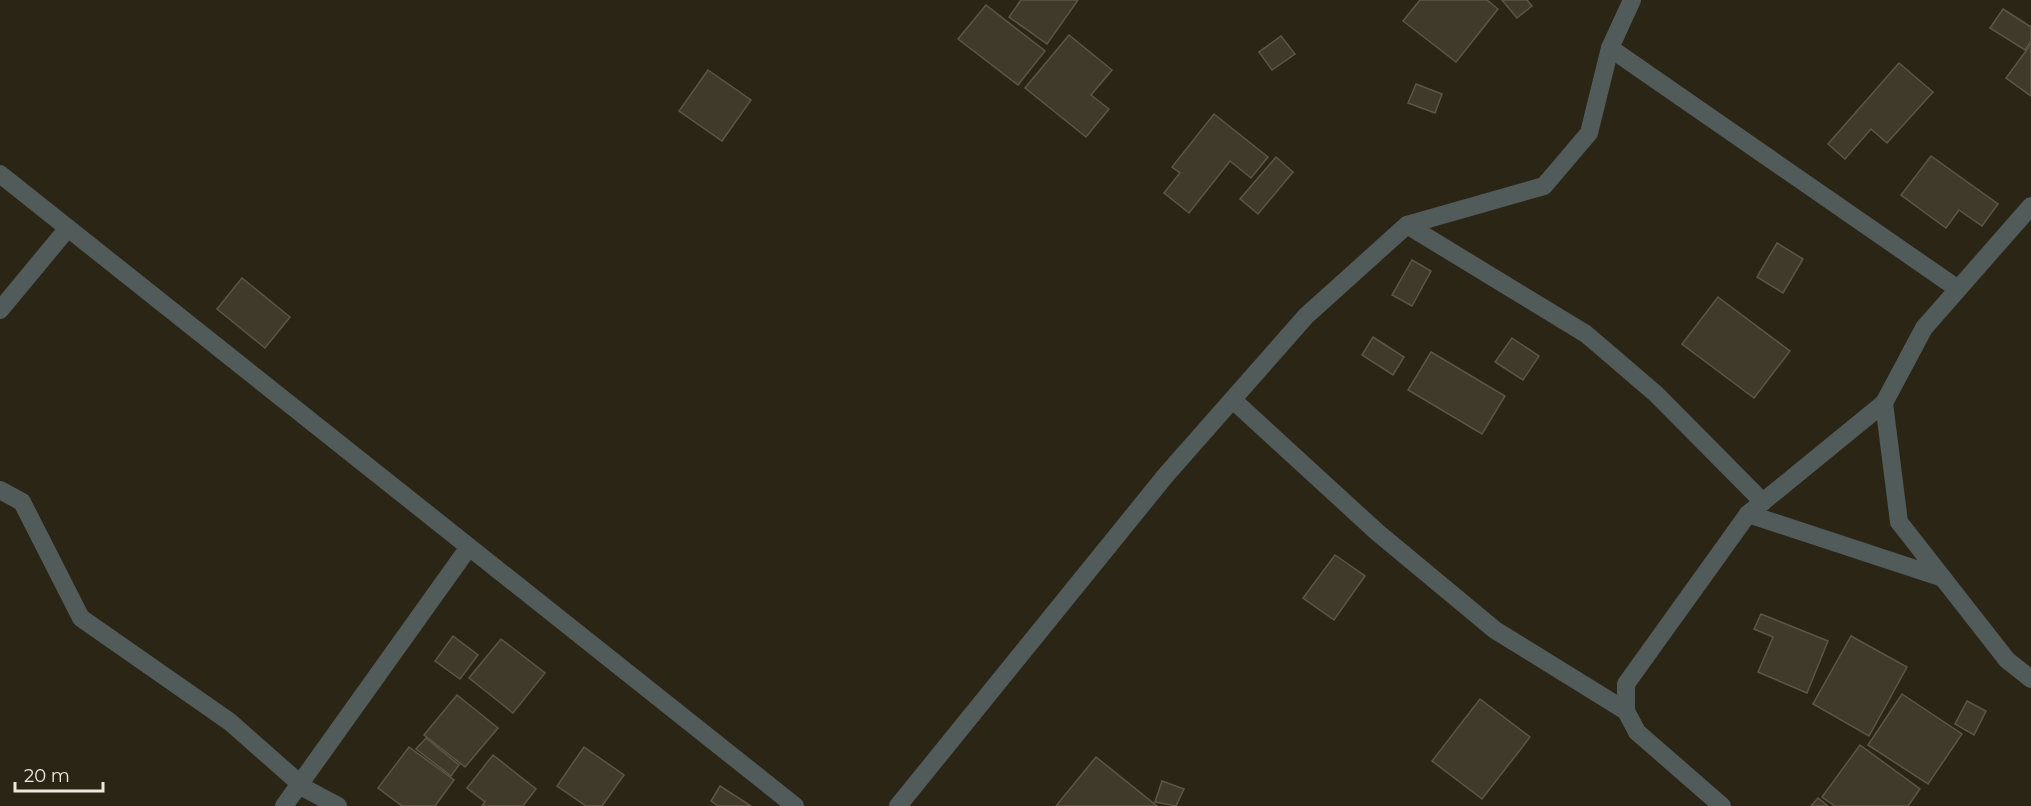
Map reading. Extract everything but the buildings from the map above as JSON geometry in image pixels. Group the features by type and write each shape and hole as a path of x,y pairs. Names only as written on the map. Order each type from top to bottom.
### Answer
{"street":[{"path":"898,806 1158,484 1234,401 1306,316 1407,225 1544,186 1589,133 1610,48 1632,0"},
{"path":"1610,48 1958,289"},
{"path":"0,174 795,806"},
{"path":"1722,806 1637,732 1626,711 1626,684 1748,514 1884,403 1924,328 2031,206"},
{"path":"1407,225 1586,334 1656,394 1763,502"},
{"path":"0,310 68,228"},
{"path":"1234,401 1377,532 1495,630 1626,711"},
{"path":"1884,403 1899,522 2007,660 2031,680"},
{"path":"0,490 22,502 81,618 230,722 300,783 338,806"},
{"path":"1748,514 1943,578"},
{"path":"284,806 469,547"}]}
